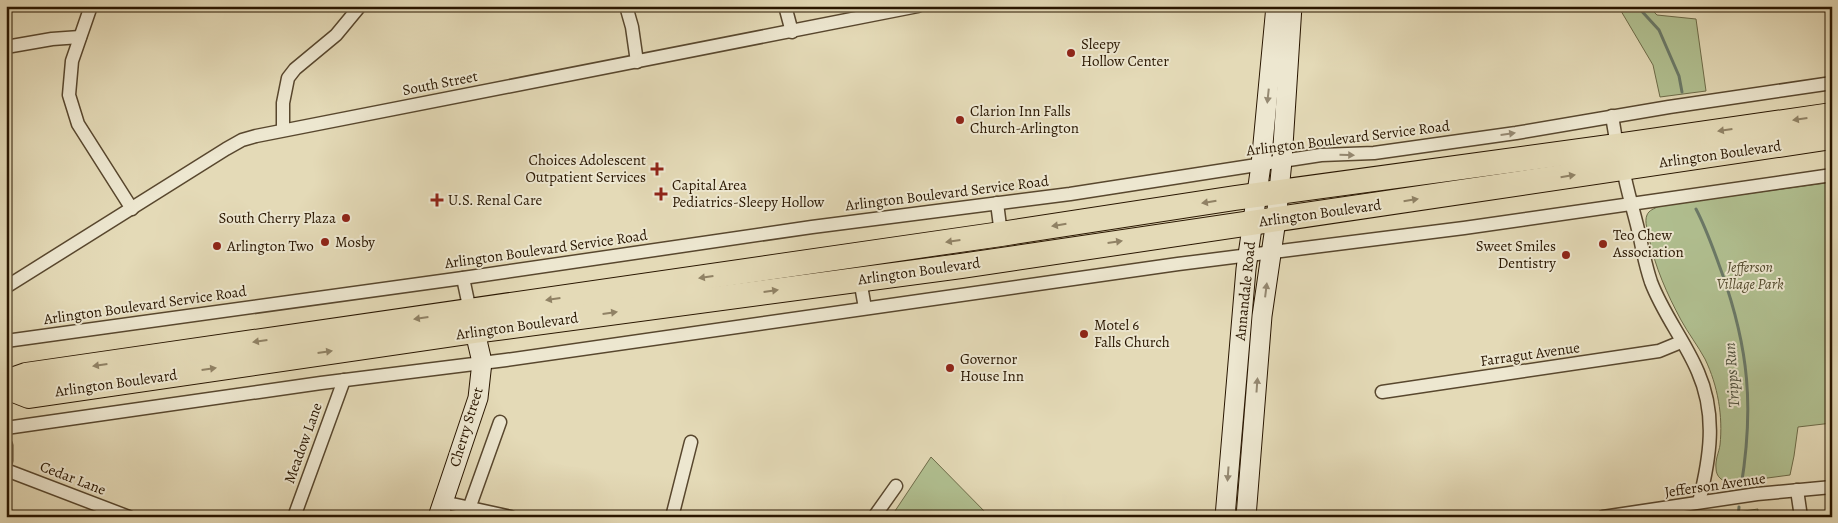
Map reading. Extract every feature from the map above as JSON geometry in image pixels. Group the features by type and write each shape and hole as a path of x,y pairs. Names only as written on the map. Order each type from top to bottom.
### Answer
{"highway":[{"name":"Arlington Boulevard","path":"6,382 26,375 472,321 860,280 1265,221 1594,172 1644,142 1832,115"},
{"name":"Arlington Boulevard","path":"6,387 29,396 1002,234 1268,194 1832,137"}],"main road":[{"name":"Annandale Road","path":"1268,194 1261,165 1276,6"},
{"name":"Annandale Road","path":"1246,517 1262,316 1270,253 1265,221 1268,194 1282,162 1292,6"},
{"name":"Annandale Road","path":"1225,517 1248,255 1265,221"},
{"name":"Cherry Street","path":"440,509 478,398 482,362 472,321"}],"street":[{"path":"91,6 72,61 69,82 72,111 86,138 132,209"},
{"path":"284,130 282,103 288,78 295,69 336,35 360,6"},
{"path":"626,6 632,27 637,62"},
{"path":"785,6 792,32"},
{"name":"South Street","path":"6,287 242,140 284,130 918,6"},
{"path":"6,47 52,39 80,37"},
{"name":"Arlington Boulevard Service Road","path":"6,341 463,278 812,227 1200,175 1321,155 1374,153 1551,128 1612,116 1832,83"},
{"path":"1612,116 1631,204 1651,282 1664,311 1698,372 1706,393 1711,434 1709,459 1699,502"},
{"path":"6,428 1248,255 1464,228 1832,175"},
{"path":"997,203 1002,234"},
{"name":"Cherry Street","path":"463,278 472,321"},
{"path":"860,280 865,308"},
{"name":"Farragut Avenue","path":"1382,392 1659,351 1681,342"},
{"name":"Meadow Lane","path":"294,517 344,380"},
{"name":"Cherry Street","path":"467,512 500,422"},
{"path":"672,517 691,442"},
{"path":"6,445 6,461"},
{"name":"Cedar Lane","path":"6,470 129,517"},
{"path":"874,517 896,486"},
{"name":"Jefferson Avenue","path":"1607,516 1699,502 1832,487"},
{"path":"1797,490 1801,517"},
{"path":"440,509 511,517"}],"green space":[{"path":"1586,6 1648,6 1657,15 1696,19 1706,91 1660,97 1653,65 1621,11"},
{"name":"Jefferson Village Park","path":"1832,182 1832,423 1798,427 1790,475 1727,482 1720,478 1716,471 1721,423 1719,401 1710,369 1681,320 1662,280 1649,238 1646,224 1647,215 1659,206"},
{"path":"931,457 990,517 891,517"},
{"path":"1758,509 1757,517 1709,517 1709,516"}],"waterway":[{"name":"Tripps Run","path":"1637,6 1659,30 1679,76 1682,92"},
{"name":"Tripps Run","path":"1696,209 1722,273 1738,327 1743,353 1748,405 1745,458 1741,487"},
{"name":"Tripps Run","path":"1738,517 1739,507"}],"place":[{"name":"Sleepy Hollow Center","path":"1071,53"},
{"name":"Clarion Inn Falls Church-Arlington","path":"960,120"},
{"name":"Choices Adolescent Outpatient Services","path":"657,169"},
{"name":"Capital Area Pediatrics-Sleepy Hollow","path":"661,194"},
{"name":"U.S. Renal Care","path":"437,200"},
{"name":"South Cherry Plaza","path":"346,218"},
{"name":"Mosby","path":"325,242"},
{"name":"Teo Chew Association","path":"1603,244"},
{"name":"Arlington Two","path":"217,246"},
{"name":"Sweet Smiles Dentistry","path":"1566,255"},
{"name":"Motel 6 Falls Church","path":"1084,334"},
{"name":"Governor House Inn","path":"950,368"}]}
